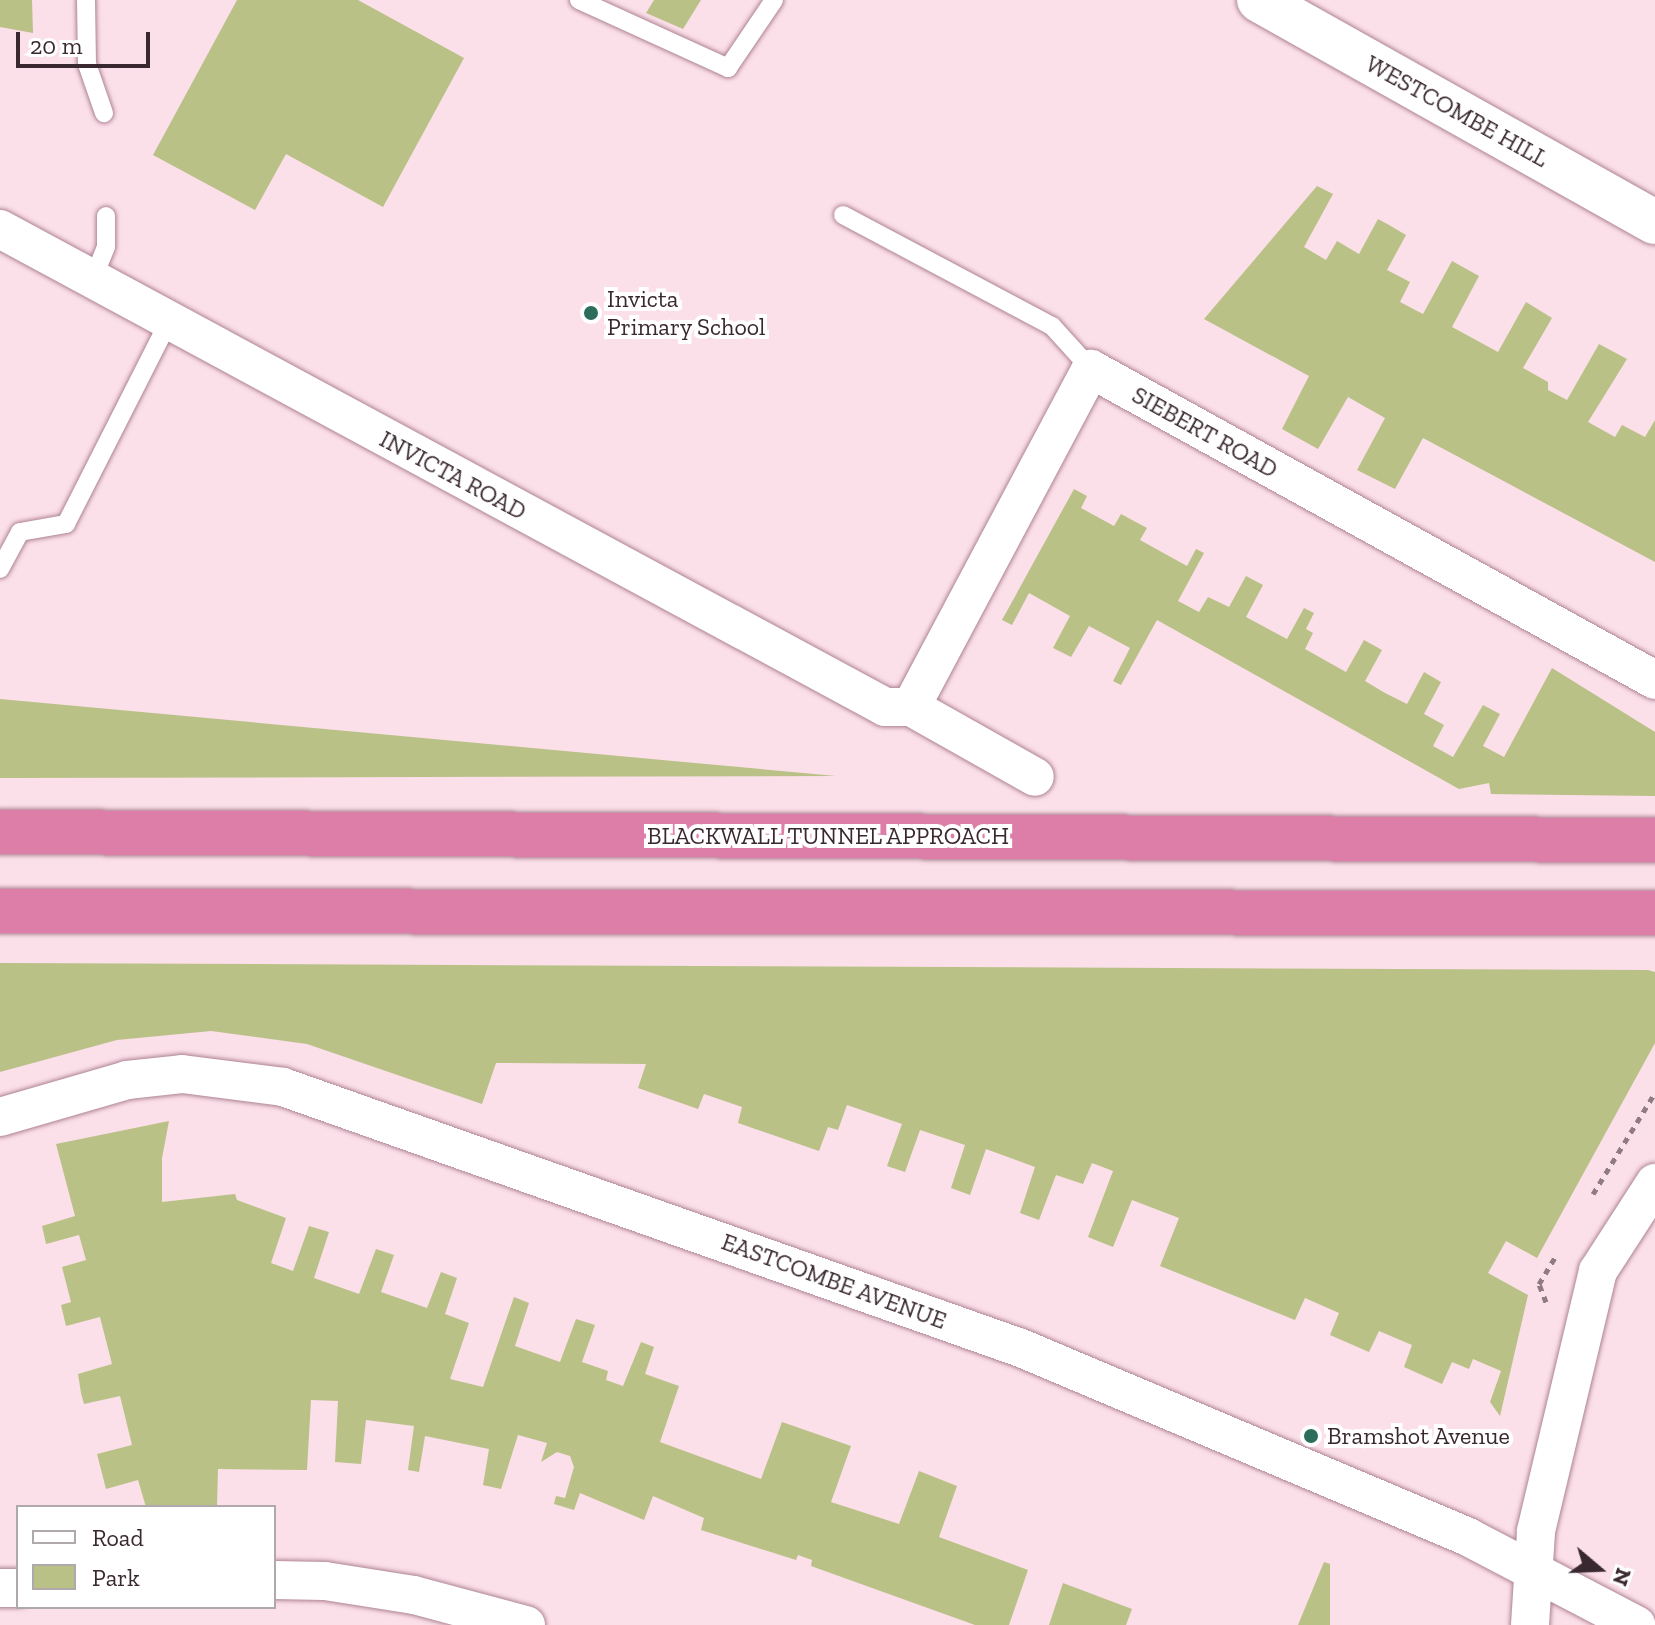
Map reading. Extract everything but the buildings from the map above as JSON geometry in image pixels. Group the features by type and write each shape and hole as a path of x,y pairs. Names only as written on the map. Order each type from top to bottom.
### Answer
{"highway":[{"name":"BLACKWALL TUNNEL APPROACH","path":"0,832 1655,840"},
{"path":"0,911 1655,913"}],"street":[{"name":"WESTCOMBE HILL","path":"1259,0 1655,222"},
{"name":"INVICTA ROAD","path":"0,229 885,707 911,707 1035,777"},
{"name":"SIEBERT ROAD","path":"1091,369 1655,680"},
{"path":"911,707 1091,369"},
{"name":"EASTCOMBE AVENUE","path":"0,1117 127,1080 182,1074 283,1087 1021,1348 1533,1568 1636,1625"},
{"path":"1530,1625 1536,1531 1598,1271 1655,1183"},
{"path":"276,1580 325,1581 414,1595 526,1625"}],"lane":[{"path":"86,0 87,64 104,113"},
{"path":"579,0 728,68 774,0"},
{"path":"843,215 1052,326 1091,369"},
{"path":"93,279 106,246 106,216"},
{"path":"0,569 20,532 66,524 169,321"}],"green space":[{"path":"0,0 32,0 33,33 0,27"},
{"path":"237,0 358,0 464,58 383,207 286,154 255,210 153,155"},
{"path":"654,0 701,0 683,29 646,13"},
{"path":"1317,186 1333,194 1304,247 1326,260 1337,241 1359,254 1378,219 1389,225 1406,235 1387,270 1410,282 1400,302 1423,314 1452,261 1479,276 1452,327 1498,352 1526,302 1552,318 1523,368 1548,382 1548,390 1567,400 1599,344 1627,359 1588,422 1615,437 1622,425 1645,437 1655,420 1655,562 1423,438 1395,489 1357,470 1385,418 1348,397 1318,449 1282,429 1309,376 1204,319"},
{"path":"1074,489 1087,496 1081,508 1114,526 1121,514 1147,528 1140,540 1187,566 1196,549 1204,553 1178,601 1199,612 1208,597 1229,607 1246,576 1263,585 1246,617 1287,639 1304,608 1314,613 1306,629 1313,633 1305,649 1346,672 1364,640 1382,650 1365,681 1385,693 1407,704 1424,672 1441,682 1424,714 1444,725 1433,746 1453,757 1483,705 1500,714 1483,746 1504,757 1552,668 1655,732 1655,796 1491,794 1489,783 1459,789 1157,620 1121,685 1113,681 1130,648 1089,626 1071,657 1053,648 1070,616 1029,593 1012,625 1002,620"},
{"path":"0,699 836,776 0,778"},
{"path":"0,963 1648,970 1655,972 1655,1043 1537,1258 1506,1241 1488,1273 1528,1295 1500,1416 1490,1402 1501,1371 1473,1359 1469,1369 1452,1362 1442,1384 1404,1367 1412,1345 1379,1331 1369,1352 1330,1335 1339,1313 1305,1298 1295,1320 1160,1266 1179,1218 1132,1200 1113,1247 1088,1237 1113,1171 1092,1163 1083,1184 1056,1175 1039,1220 1020,1213 1035,1167 986,1149 970,1195 951,1188 965,1145 920,1130 905,1172 887,1166 902,1124 847,1105 838,1130 828,1127 819,1151 738,1123 742,1107 704,1094 698,1109 638,1088 646,1064 496,1063 482,1104 307,1044 211,1031 117,1040 0,1072"},
{"path":"169,1121 162,1158 162,1202 235,1194 237,1200 286,1218 271,1263 293,1271 309,1226 329,1232 314,1278 359,1294 376,1249 394,1255 381,1292 427,1308 441,1272 457,1278 445,1314 469,1323 450,1379 483,1387 514,1297 529,1303 515,1346 560,1362 576,1319 595,1325 582,1362 608,1371 606,1380 623,1386 641,1342 654,1347 645,1374 679,1386 660,1442 761,1479 782,1422 851,1446 831,1502 899,1524 919,1471 957,1486 939,1537 1028,1570 1009,1625 975,1625 811,1566 812,1560 798,1555 796,1560 701,1530 704,1518 653,1496 644,1520 580,1493 574,1510 554,1504 556,1496 565,1498 574,1467 570,1456 557,1452 541,1462 547,1443 518,1435 501,1489 483,1485 489,1449 425,1436 419,1472 408,1470 414,1426 366,1420 361,1464 335,1462 338,1401 311,1400 307,1470 218,1469 217,1505 145,1505 138,1480 106,1489 97,1454 132,1445 120,1396 84,1404 81,1393 78,1374 112,1364 100,1317 66,1326 61,1305 71,1302 62,1267 86,1260 79,1235 46,1244 42,1226 75,1216 56,1144"},
{"path":"1324,1562 1330,1564 1330,1625 1298,1625"},
{"path":"1063,1583 1132,1609 1126,1625 1049,1625"}],"place":[{"name":"Invicta Primary School","path":"591,313"},
{"name":"Bramshot Avenue","path":"1311,1436"}]}
